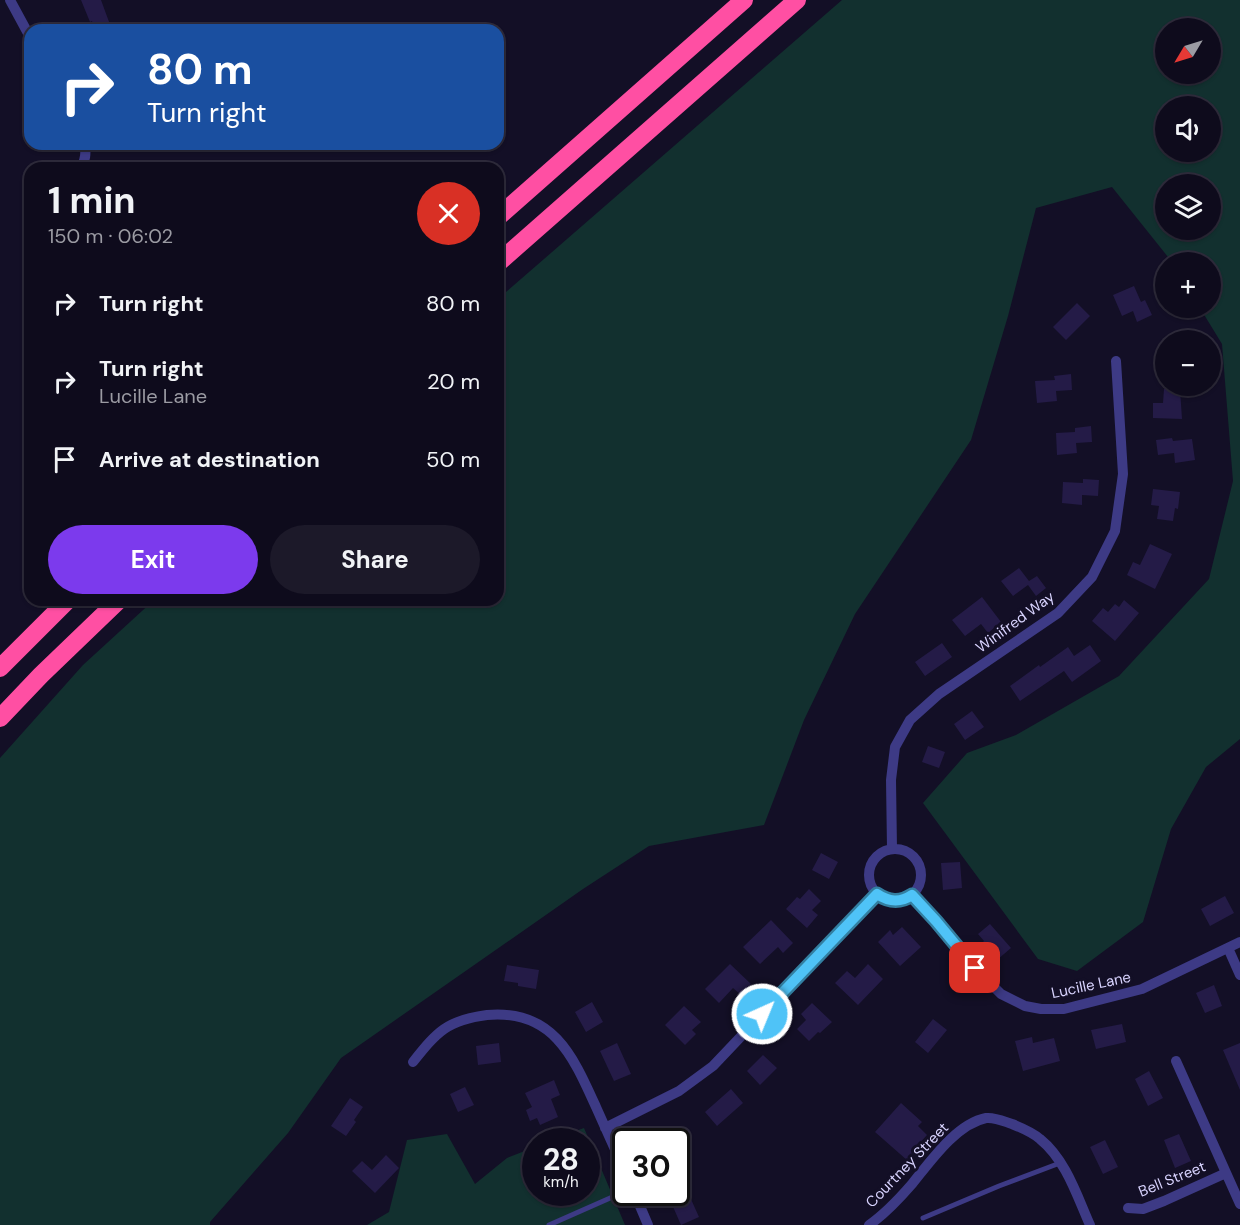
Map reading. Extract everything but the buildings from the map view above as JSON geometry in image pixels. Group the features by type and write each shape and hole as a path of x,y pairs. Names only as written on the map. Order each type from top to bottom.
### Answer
{"highway":[{"path":"504,212 744,0"},
{"path":"504,259 797,0"},
{"path":"0,668 62,606"},
{"path":"0,718 113,606"}],"street":[{"path":"10,0 24,27"},
{"name":"Winifred Way","path":"892,849 891,780 895,747 910,720 939,694 1058,613 1092,577 1115,531 1123,474 1116,361"},
{"path":"892,849 911,854 919,865 921,878 912,895 894,901 877,894 870,881 869,873 879,854 892,849"},
{"path":"605,1128 679,1091 713,1066 877,894"},
{"name":"Lucille Lane","path":"912,895 975,968 1001,994 1025,1006 1041,1009 1064,1008 1142,989 1240,942"},
{"path":"1228,948 1240,975"},
{"path":"413,1062 432,1038 452,1024 470,1017 499,1014 522,1017 547,1029 568,1051 582,1075 612,1143"},
{"path":"1176,1061 1240,1204"},
{"name":"Courtney Street","path":"869,1225 890,1207 954,1136 969,1125 992,1118 1030,1132 1044,1143 1060,1163 1090,1225"},
{"name":"Bell Street","path":"1128,1208 1143,1209 1226,1173"},
{"path":"640,1206 648,1225"}],"lane":[{"path":"924,1218 1060,1163"},
{"path":"549,1225 612,1197"}],"green space":[{"path":"842,0 1240,0 1240,739 1206,767 1171,829 1143,922 1077,971 1038,959 923,803 967,753 1016,735 1119,676 1209,579 1233,481 1221,330 1213,330 1206,318 1221,318 1221,252 1164,252 1112,187 1036,208 1008,316 971,440 855,614 804,720 764,825 649,846 583,889 341,1058 288,1133 210,1222 210,1225 0,1225 0,758 83,665 147,606 504,606 504,294"},
{"path":"447,1134 475,1184 507,1158 522,1152 522,1206 600,1206 600,1166 612,1194 612,1206 617,1206 625,1225 367,1225 389,1212 407,1140"}],"route":[{"path":"762,1014 877,894 894,901 912,895 975,968"}]}
